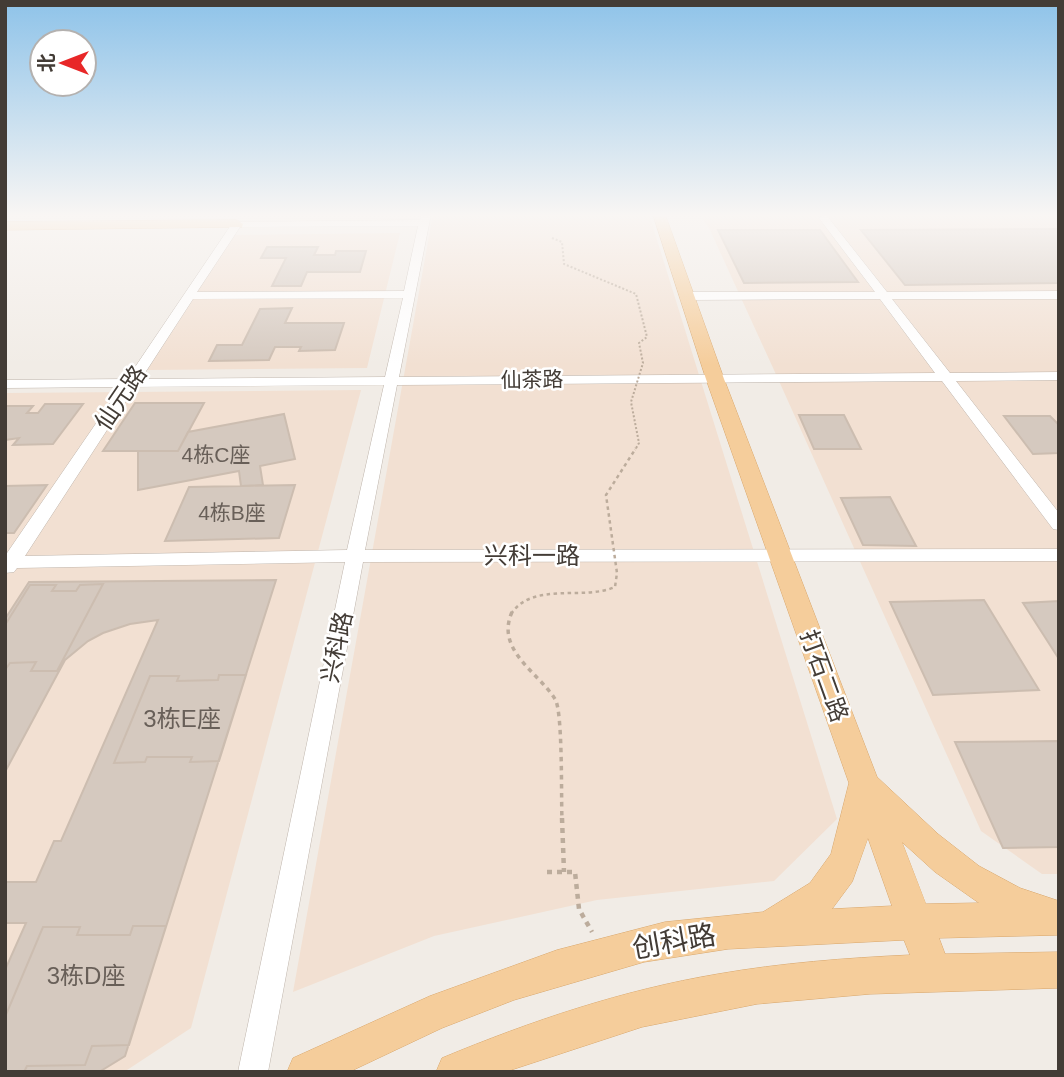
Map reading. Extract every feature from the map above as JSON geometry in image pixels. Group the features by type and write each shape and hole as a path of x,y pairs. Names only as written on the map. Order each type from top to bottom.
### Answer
{"main road":[{"name":"打石二路","path":"676,264 715,379 934,973"},
{"path":"864,783 925,844 963,876 1004,898 1059,917"},
{"path":"765,930 813,901 839,873 850,847 864,783"},
{"name":"创科路","path":"307,1072 385,1034 475,996 606,954 681,937 915,922 1059,917"},
{"path":"456,1072 504,1052 561,1034 702,995 815,980 934,973 1059,970"}],"street":[{"name":"仙元路","path":"7,565 132,382 208,264"},
{"name":"兴科路","path":"253,1072 271,971 415,264"},
{"path":"860,264 1059,526"},
{"path":"189,296 408,294"},
{"path":"687,296 1059,295"},
{"name":"仙茶路","path":"5,384 1059,376"},
{"name":"兴科一路","path":"7,565 356,556 1059,555"}],"path":[{"path":"564,264 587,272 599,281 636,294 647,337 639,343 643,363 631,402 639,443 606,495 617,573 615,587 599,595 531,597 515,607 506,625 509,643 557,701 564,872"},
{"path":"547,872 575,872 579,909 606,954"}],"shaded area":[{"path":"214,264 392,264 367,368 147,370"},
{"path":"424,264 665,264 837,819 774,881 597,900 434,936 293,992"},
{"path":"726,264 1059,264 1059,874 1042,874 981,831"},
{"path":"361,390 191,1028 124,1072 5,1072 5,393"}],"building":[{"path":"283,264 362,264 360,272 307,272 301,286 272,286"},
{"path":"735,264 845,264 858,282 744,283"},
{"path":"888,264 1059,264 1059,283 905,285"},
{"path":"292,308 285,323 344,323 335,350 299,351 301,347 275,347 269,360 209,361 217,345 242,345 260,309"},
{"path":"135,403 204,403 178,451 103,451"},
{"path":"45,404 83,404 53,444 13,445 19,438 5,440 5,406 33,406 27,413 38,413"},
{"path":"284,414 295,459 260,466 263,485 241,486 239,471 138,490 138,451 178,451 188,432"},
{"path":"799,415 844,415 861,449 814,449"},
{"path":"1004,416 1050,416 1059,425 1059,453 1033,454"},
{"path":"47,485 14,533 5,533 5,486"},
{"path":"295,485 279,538 165,541 189,487"},
{"path":"890,497 916,546 863,545 841,498"},
{"path":"276,580 125,1056 99,1072 5,1072 5,970 26,923 5,923 5,882 36,882 54,841 61,841 158,620 130,624 103,633 88,641 65,660 5,772 5,619 29,582"},
{"path":"103,584 57,671 31,671 36,662 10,663 5,670 5,625 30,585 56,585 52,591 76,591 80,585"},
{"path":"984,600 1039,690 933,695 890,602"},
{"path":"1059,601 1059,659 1023,603"},
{"path":"219,675 246,675 219,761 190,762 192,757 147,757 145,762 114,763 150,676 179,676 177,681 218,680"},
{"path":"1059,741 1059,847 1003,848 955,742"},
{"path":"133,926 166,926 129,1045 92,1046 85,1065 27,1066 24,1072 5,1072 5,1017 43,927 80,927 77,935 130,935"}]}
